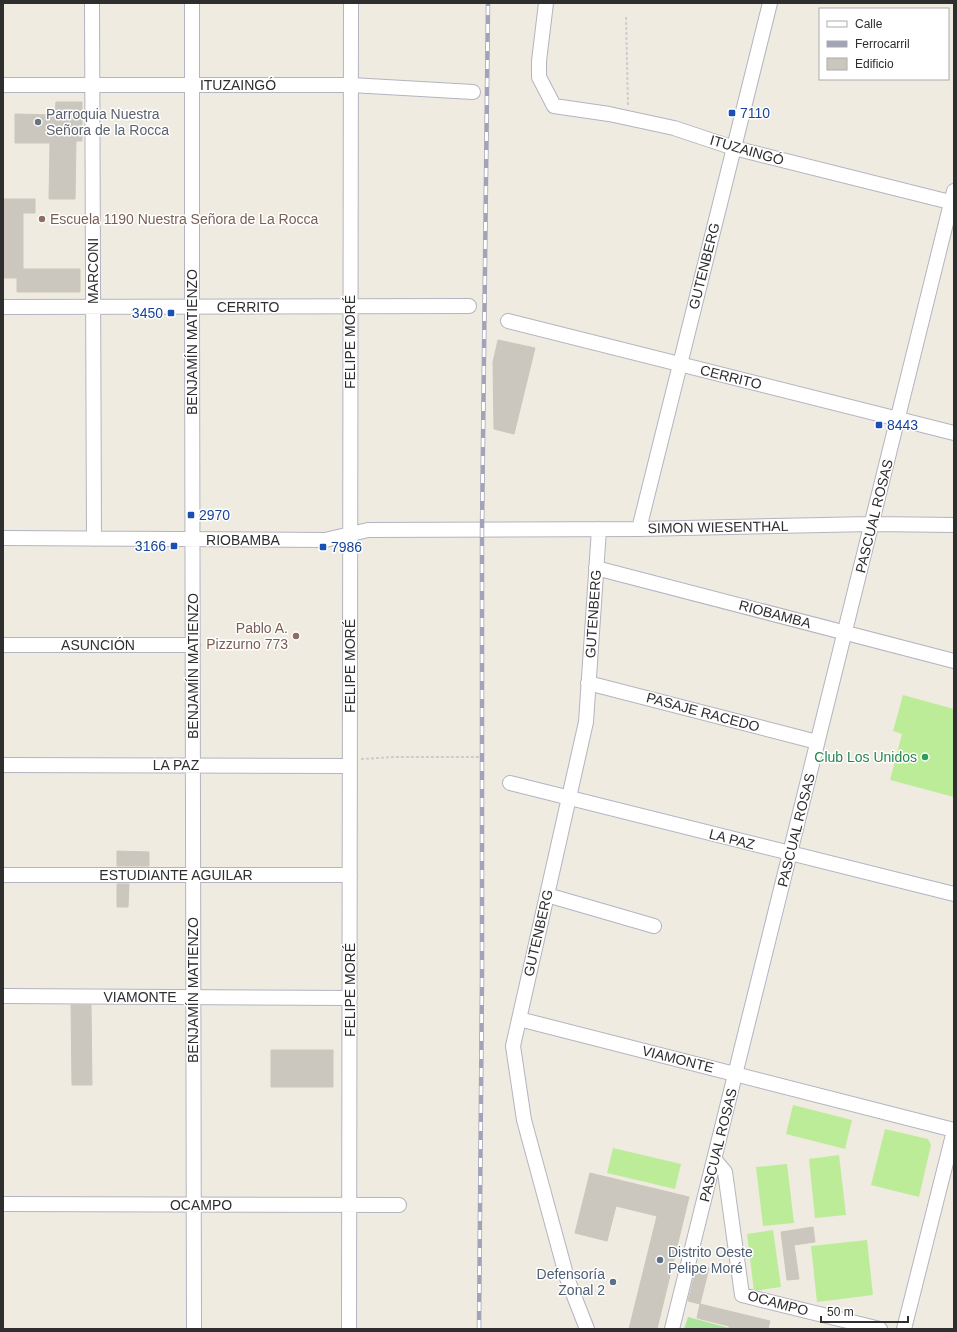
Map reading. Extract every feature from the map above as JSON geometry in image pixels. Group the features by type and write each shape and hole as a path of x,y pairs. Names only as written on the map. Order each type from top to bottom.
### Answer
{"street":[{"name":"MARCONI","path":"92,3 94,539"},
{"name":"BENJAMÍN MATIENZO","path":"192,3 194,1329"},
{"name":"FELIPE MORÉ","path":"349,1329 351,3"},
{"name":"ITUZAINGÓ","path":"546,3 539,61 539,77 554,106 629,118 674,128 734,148 953,199"},
{"name":"GUTENBERG","path":"638,529 770,3"},
{"name":"ITUZAINGÓ","path":"3,85 351,85 473,92"},
{"name":"PASCUAL ROSAS","path":"672,1329 953,199"},
{"name":"CERRITO","path":"3,307 469,306"},
{"name":"CERRITO","path":"508,321 954,433"},
{"name":"SIMON WIESENTHAL","path":"482,530 638,529 872,524 954,526"},
{"name":"GUTENBERG","path":"587,1329 567,1278 524,1120 513,1046 586,722 599,529"},
{"name":"RIOBAMBA","path":"3,538 324,540 368,530 482,530"},
{"name":"RIOBAMBA","path":"596,568 954,661"},
{"name":"ASUNCIÓN","path":"3,645 193,645"},
{"name":"PASAJE RACEDO","path":"588,683 817,742"},
{"name":"LA PAZ","path":"3,765 350,763"},
{"name":"LA PAZ","path":"510,783 954,894"},
{"name":"ESTUDIANTE AGUILAR","path":"3,875 350,875"},
{"path":"547,895 654,926"},
{"name":"VIAMONTE","path":"3,996 350,998"},
{"name":"VIAMONTE","path":"519,1019 954,1130"},
{"path":"904,1329 954,1130"},
{"name":"OCAMPO","path":"714,1159 725,1172 742,1295 880,1329"},
{"name":"OCAMPO","path":"3,1204 399,1205"}],"path":[{"path":"626,17 629,118"},
{"path":"350,763 395,756 480,757"}],"green space":[{"name":"Club Los Unidos","path":"903,695 954,709 954,797 890,780 902,734 893,731"},
{"path":"793,1105 852,1120 845,1149 786,1134"},
{"path":"885,1129 928,1139 931,1145 919,1197 871,1185"},
{"path":"613,1148 681,1164 675,1189 607,1173"},
{"path":"839,1155 846,1215 815,1218 809,1159"},
{"path":"787,1164 794,1223 763,1226 756,1167"},
{"path":"773,1230 781,1287 754,1291 747,1234"},
{"path":"867,1240 873,1295 817,1302 811,1246"},
{"path":"688,1317 733,1329 684,1329"}],"building":[{"path":"56,102 82,102 82,141 76,141 75,199 49,199 50,143 15,143 15,114 55,115"},
{"path":"3,199 35,199 35,213 23,213 23,269 80,269 80,292 17,292 17,278 3,278"},
{"path":"498,340 535,348 514,434 494,429 493,362"},
{"path":"117,851 149,852 149,866 117,866"},
{"path":"117,884 129,884 128,907 117,907"},
{"path":"71,1005 91,1005 92,1085 72,1085"},
{"path":"271,1050 333,1050 333,1087 271,1087"},
{"name":"Distrito Oeste Pelipe Moré","path":"590,1173 689,1197 657,1329 629,1329 657,1216 616,1206 607,1241 575,1233"},
{"path":"813,1227 815,1242 794,1245 799,1279 787,1280 781,1232"},
{"path":"697,1265 709,1268 700,1304 688,1301"},
{"path":"700,1304 770,1321 768,1329 735,1329 729,1328 729,1326 697,1318"}],"railway":[{"path":"479,1329 482,979 482,530 488,3"}],"place":[{"name":"7110","path":"732,113"},
{"name":"Parroquia Nuestra Señora de la Rocca","path":"38,122"},
{"name":"Escuela 1190 Nuestra Señora de La Rocca","path":"42,219"},
{"name":"3450","path":"171,313"},
{"name":"8443","path":"879,425"},
{"name":"2970","path":"191,515"},
{"name":"3166","path":"174,546"},
{"name":"7986","path":"323,547"},
{"name":"Pablo A. Pizzurno 773","path":"296,636"},
{"name":"Club Los Unidos","path":"925,757"},
{"name":"Distrito Oeste Pelipe Moré","path":"660,1260"},
{"name":"Defensoría Zonal 2","path":"613,1282"}]}
